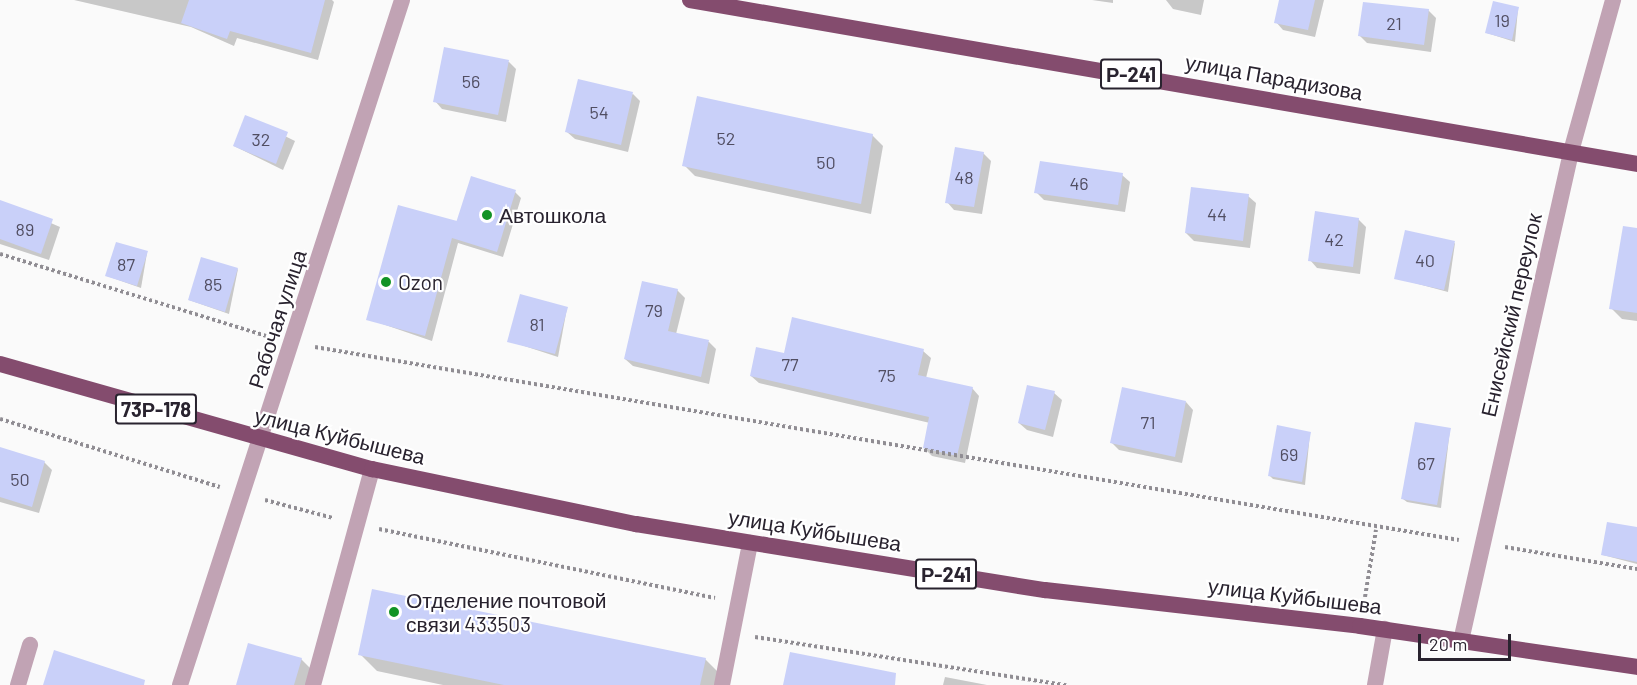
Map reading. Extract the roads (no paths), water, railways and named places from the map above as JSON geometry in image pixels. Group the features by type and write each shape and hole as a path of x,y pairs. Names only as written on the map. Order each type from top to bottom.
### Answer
{"highway":[{"name":"улица Парадизова","path":"690,0 1572,148 1637,164"},
{"name":"улица Куйбышева","path":"0,364 372,469 750,543 1045,590 1385,630 1637,667"}],"street":[{"name":"Рабочая улица","path":"180,685 262,439 402,0"},
{"name":"Енисейский переулок","path":"1461,641 1572,148 1613,0"},
{"path":"313,685 372,469"},
{"path":"722,685 750,543"},
{"path":"1375,685 1385,630"},
{"path":"18,685 30,645"}],"place":[{"name":"Автошкола","path":"487,215"},
{"name":"Ozon","path":"386,282"},
{"name":"Отделение почтовой связи 433503","path":"394,612"}]}
